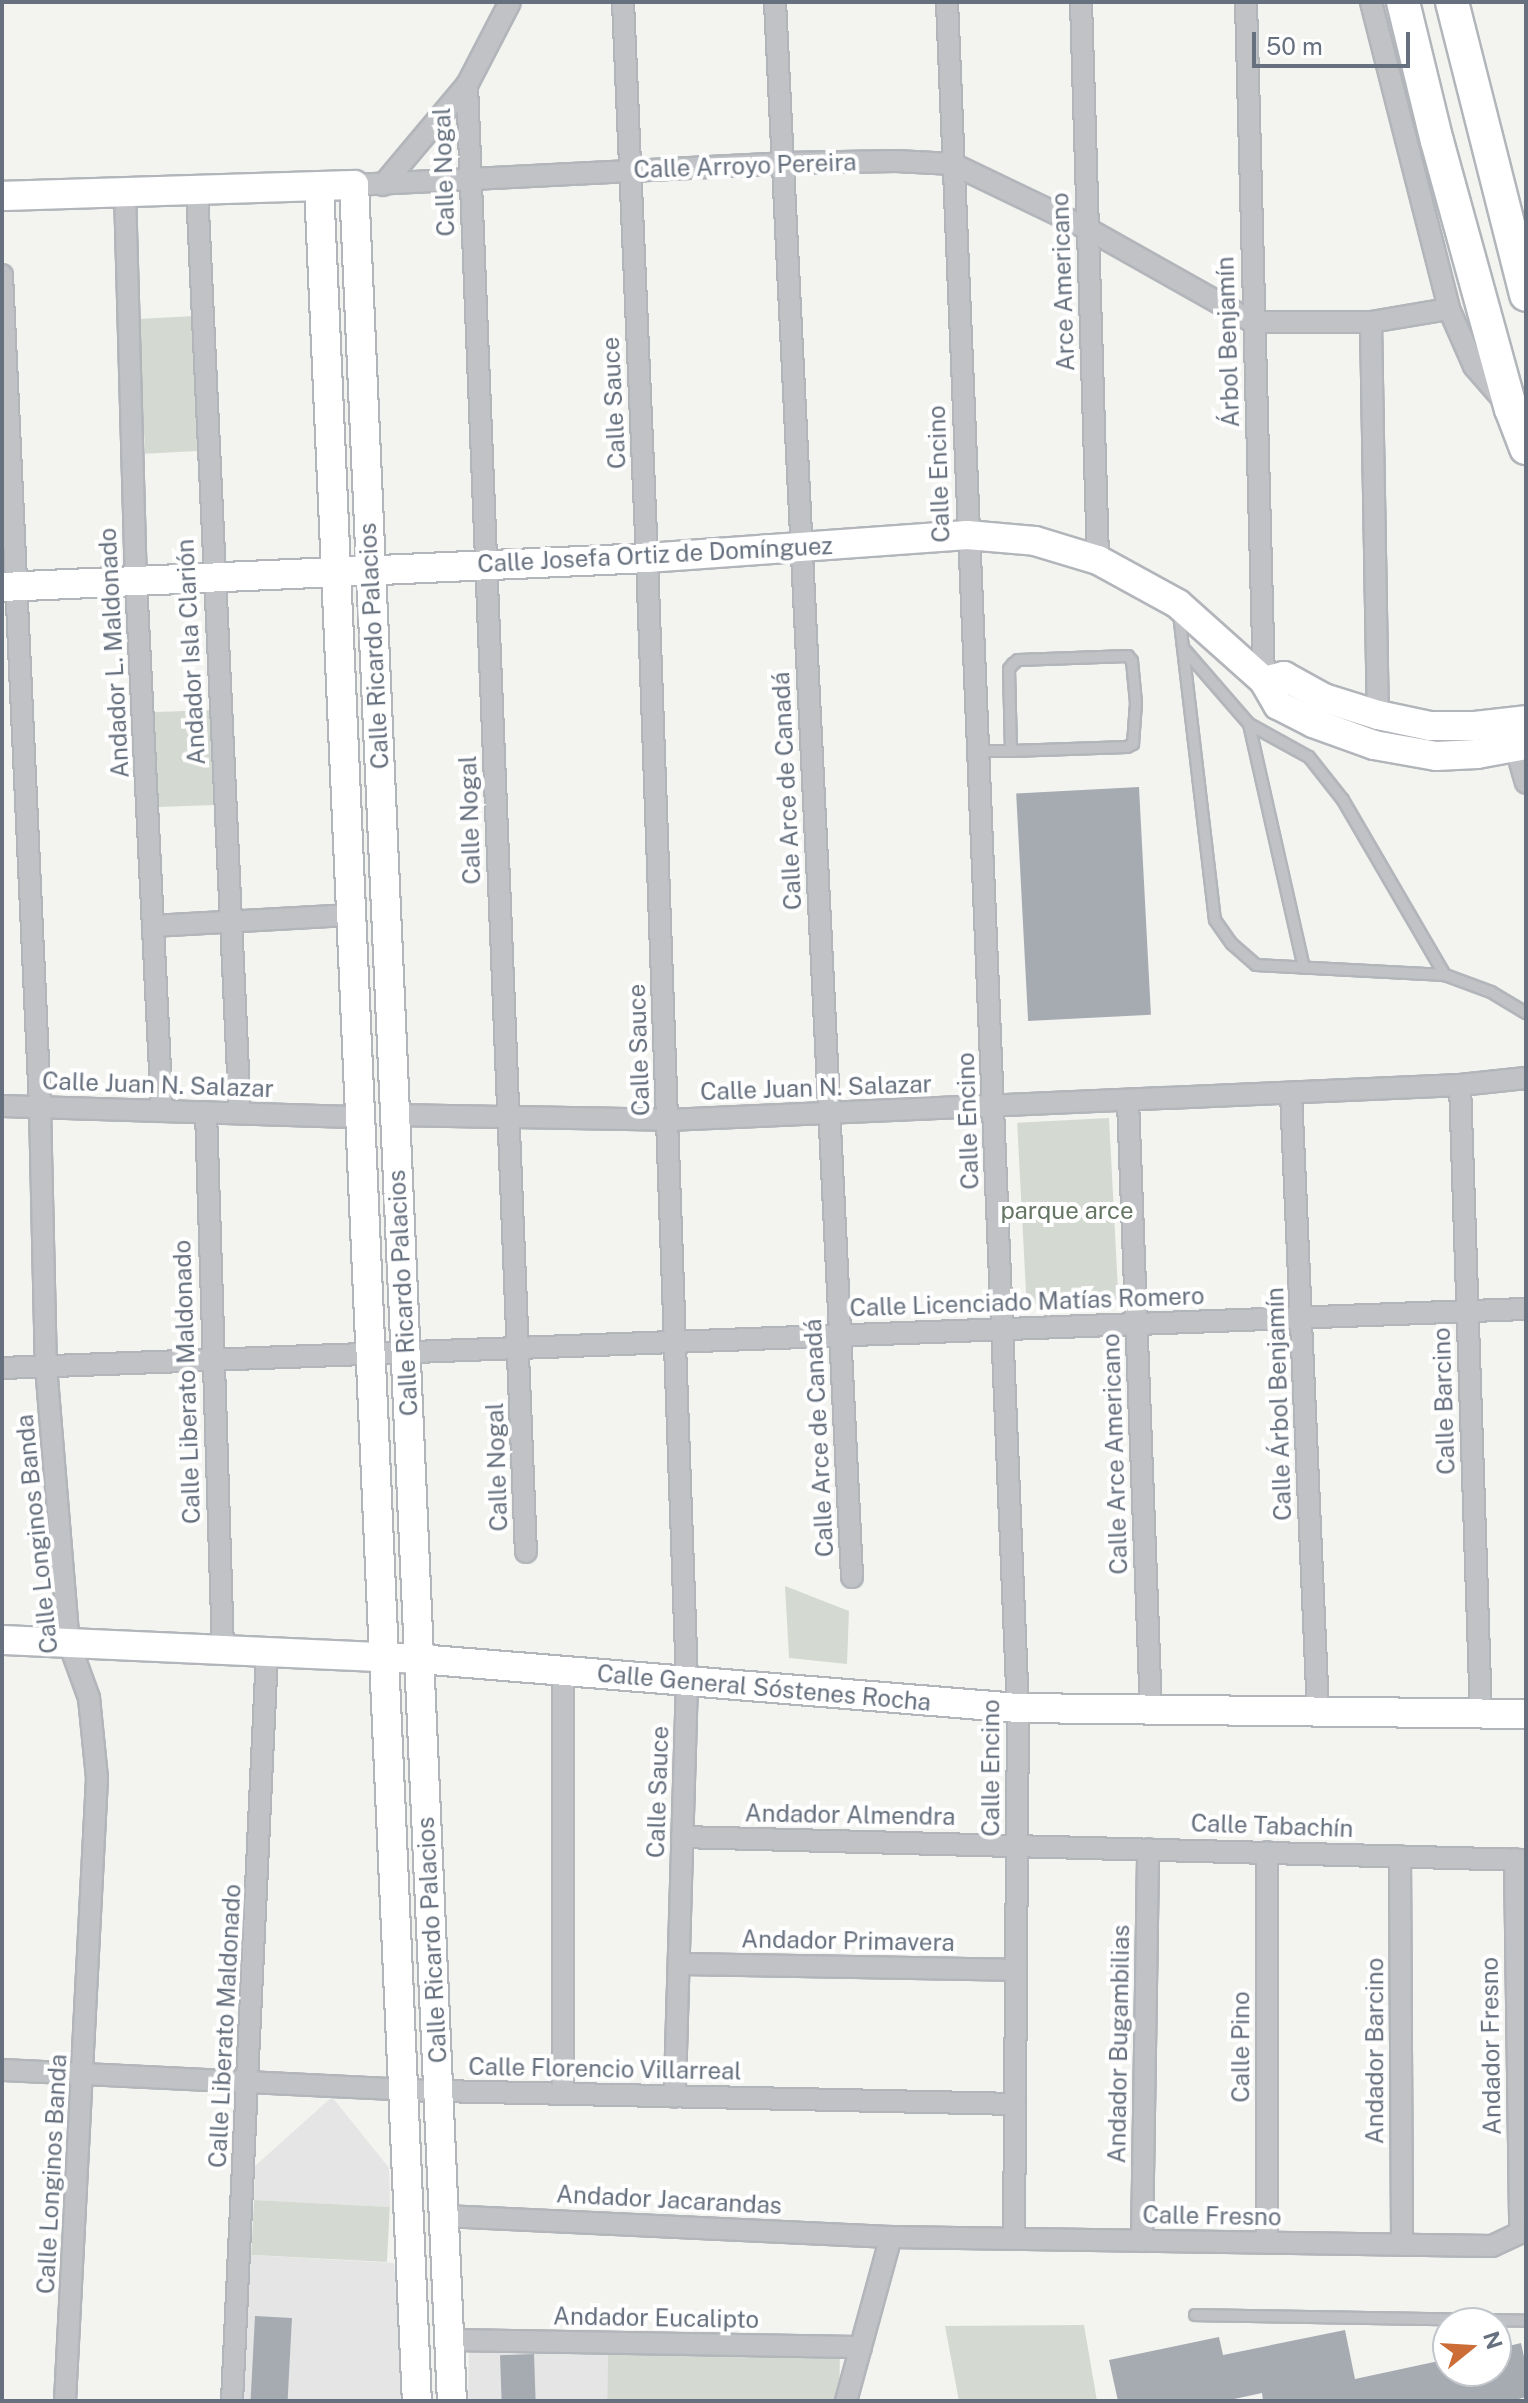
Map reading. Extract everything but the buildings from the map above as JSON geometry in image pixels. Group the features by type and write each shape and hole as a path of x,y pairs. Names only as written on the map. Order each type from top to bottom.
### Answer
{"main road":[{"path":"1403,2 1511,409 1526,448"},
{"path":"1452,2 1526,295"}],"street":[{"path":"383,185 467,85 510,2"},
{"name":"Calle Sauce","path":"623,2 647,558 687,1681 675,2097"},
{"name":"Calle Arce de Canadá","path":"775,2 852,1577"},
{"name":"Calle Encino","path":"947,2 1018,1708 1014,2239"},
{"name":"Arce Americano","path":"1081,2 1098,560"},
{"name":"Árbol Benjamín","path":"1246,2 1264,681"},
{"path":"1371,2 1449,309 1474,366 1511,409"},
{"name":"Calle Nogal","path":"467,85 526,1552"},
{"name":"Calle Arroyo Pereira","path":"2,196 383,185 629,169 783,163 896,161 953,164 1088,229 1253,322 1371,322 1449,309"},
{"name":"Calle Ricardo Palacios","path":"354,185 452,2401"},
{"name":"Calle Ricardo Palacios","path":"319,186 417,2401"},
{"name":"Andador Isla Clarión","path":"197,189 240,1113"},
{"name":"Andador L. Maldonado","path":"125,192 136,581 162,1111"},
{"name":"Calle Longinos Banda","path":"2,275 9,586 40,1107 46,1366 69,1643 89,1698 97,1778 65,2401"},
{"path":"1371,322 1378,715"},
{"name":"Calle Josefa Ortiz de Domínguez","path":"9,586 647,558 967,535 1035,541 1098,560 1178,604 1264,681 1278,705 1313,723 1374,745 1436,756 1521,746"},
{"path":"1264,681 1284,676 1324,698 1378,715 1430,726 1475,726 1526,720"},
{"path":"1521,746 1526,783"},
{"path":"153,926 351,915"},
{"name":"Calle Juan N. Salazar","path":"395,1115 668,1120 829,1115 1460,1085 1526,1078"},
{"name":"Calle Barcino","path":"1460,1085 1481,1714"},
{"name":"Calle Árbol Benjamín","path":"1291,1093 1318,1712"},
{"name":"Calle Arce Americano","path":"1128,1101 1151,1710"},
{"name":"Calle Juan N. Salazar","path":"2,1106 360,1117"},
{"name":"Calle Liberato Maldonado","path":"206,1112 211,1360 223,1650"},
{"name":"Calle Licenciado Matías Romero","path":"2,1368 1526,1309"},
{"name":"Calle General Sóstenes Rocha","path":"2,1640 419,1659 1018,1708 1526,1714"},
{"name":"Calle Liberato Maldonado","path":"232,2401 267,1653"},
{"path":"563,1671 563,2094"},
{"name":"Andador Almendra","path":"682,1837 1017,1845"},
{"name":"Calle Tabachín","path":"1017,1845 1521,1860"},
{"name":"Andador Bugambilias","path":"1142,2241 1148,1849"},
{"name":"Calle Pino","path":"1267,1852 1267,2243"},
{"name":"Andador Barcino","path":"1400,1856 1402,2245"},
{"name":"Andador Fresno","path":"1521,1860 1523,2229"},
{"name":"Andador Primavera","path":"679,1964 1016,1970"},
{"name":"Calle Florencio Villarreal","path":"2,2070 439,2091 1015,2104"},
{"name":"Andador Jacarandas","path":"444,2216 891,2237"},
{"name":"Calle Fresno","path":"891,2237 1492,2246 1523,2229"},
{"path":"846,2401 891,2237"},
{"name":"Andador Eucalipto","path":"450,2340 861,2347"}],"lane":[{"path":"1178,604 1215,920 1232,944 1256,965 1445,975 1491,992 1526,1013"},
{"path":"1182,648 1249,724 1309,757 1343,800 1445,975"},
{"path":"978,751 1011,751 1133,744 1136,703 1132,661 1128,656 1076,656 1013,664 1009,669 1011,751"},
{"path":"1249,724 1304,968"},
{"path":"1195,2315 1526,2321"}],"shaded area":[{"path":"332,2097 389,2168 390,2207 254,2200 255,2166"},
{"path":"251,2255 394,2263 403,2401 242,2401"},
{"path":"469,2349 608,2351 607,2401 468,2401"}],"green space":[{"path":"194,316 201,451 145,454 138,319"},
{"path":"212,710 215,805 152,807 149,712"},
{"name":"parque arce","path":"1109,1118 1119,1300 1027,1305 1017,1123"},
{"path":"785,1586 849,1611 847,1664 789,1658"},
{"path":"254,2200 390,2207 387,2262 251,2255"},
{"path":"1084,2325 1097,2401 959,2401 945,2326"},
{"path":"608,2351 840,2355 839,2401 607,2401"}]}
